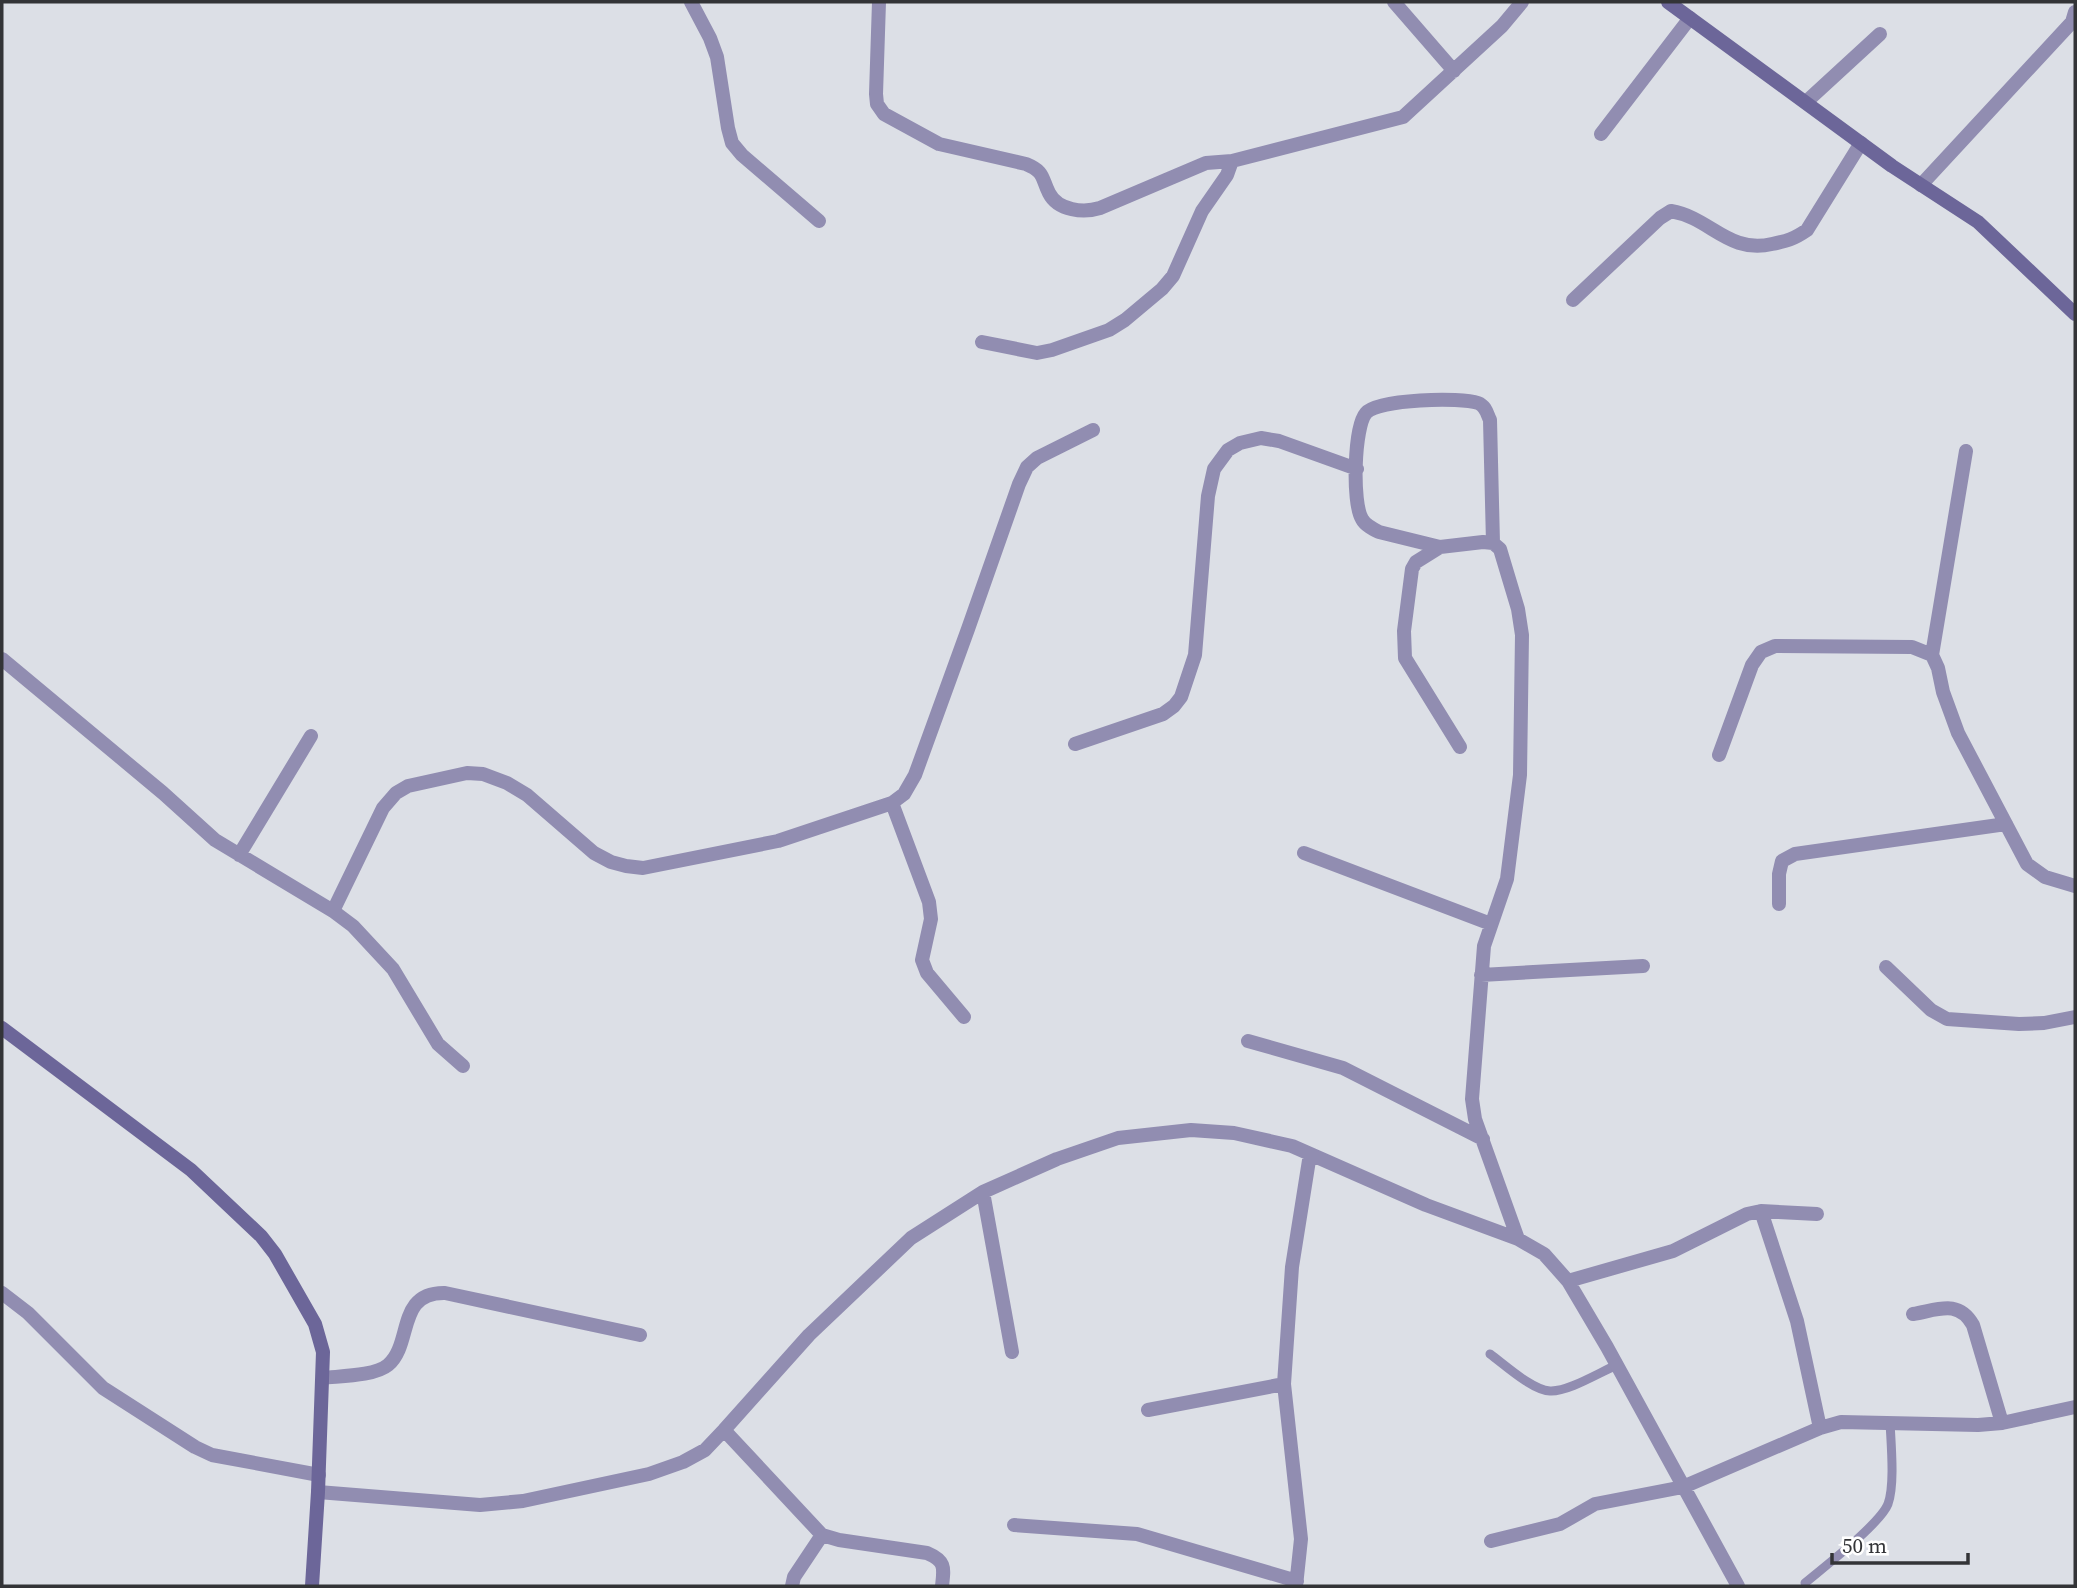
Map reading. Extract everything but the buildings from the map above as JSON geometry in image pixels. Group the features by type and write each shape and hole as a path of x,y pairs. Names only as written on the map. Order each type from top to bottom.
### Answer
{"main road":[{"path":"1668,2 1921,185 1978,222 2075,314"},
{"path":"2,1028 191,1170 261,1236 275,1254 314,1324 323,1352 323,1378 312,1586"}],"street":[{"path":"691,2 717,57 732,143 742,155 819,221"},
{"path":"879,2 876,94 877,104 884,114 939,144 1026,164 1037,169 1056,202 1087,212 1206,163 1232,161 1403,117 1502,26 1517,4"},
{"path":"1394,2 1454,71"},
{"path":"1921,185 2071,22 2075,12"},
{"path":"1601,134 1690,18"},
{"path":"1806,102 1880,34"},
{"path":"1573,300 1660,218 1671,211 1685,213 1743,246 1762,247 1793,240 1807,230 1861,142"},
{"path":"982,342 1037,353 1109,330 1125,320 1162,289 1173,276 1202,211 1227,175 1232,161"},
{"path":"1493,543 1490,420 1485,408 1478,403 1445,399 1382,404 1365,414 1358,430 1356,446 1358,504 1362,519 1370,528 1379,532 1440,547 1493,543 1500,549 1518,610 1522,635 1520,775 1507,879 1484,946 1472,1099 1475,1119 1518,1239"},
{"path":"334,911 383,808 396,793 408,786 467,774 484,774 507,783 527,795 594,853 611,862 643,867 778,841 892,803 904,794 915,775 1018,484 1027,467 1037,458 1093,430"},
{"path":"1075,744 1163,714 1181,697 1198,640 1200,579 1208,496 1214,469 1228,450 1240,443 1261,438 1279,441 1357,469"},
{"path":"1966,451 1932,655 1958,733 2027,864 2045,877 2075,886"},
{"path":"1440,547 1416,562 1412,569 1404,631 1405,658 1460,747"},
{"path":"1719,755 1752,666 1761,652 1775,646 1912,647 1932,655"},
{"path":"2,659 163,793 215,840 334,911 354,926 393,969 438,1044 463,1066"},
{"path":"239,855 311,736"},
{"path":"892,803 929,902 931,919 922,960 927,973 964,1017"},
{"path":"1779,904 1782,861 1795,854 2006,824"},
{"path":"1304,853 1491,924"},
{"path":"1481,975 1643,966"},
{"path":"1886,967 1931,1010 1947,1019 2019,1024 2075,1017"},
{"path":"1248,1041 1343,1068 1483,1139"},
{"path":"318,1492 480,1505 523,1501 660,1470 683,1462 705,1450 809,1335 911,1238 983,1192 1057,1159 1118,1138 1191,1130 1234,1133 1292,1146 1426,1205 1518,1239 1544,1254 1568,1281 1738,1586"},
{"path":"1014,1525 1137,1534 1296,1584 1301,1539 1284,1384 1292,1267 1310,1154"},
{"path":"983,1192 1012,1352"},
{"path":"1568,1281 1673,1251 1747,1214 1761,1211 1817,1214"},
{"path":"1761,1211 1797,1321 1820,1428"},
{"path":"2,1293 28,1313 103,1388 195,1447 212,1455 319,1475"},
{"path":"323,1378 375,1371 388,1365 396,1353 410,1314 419,1300 432,1293 445,1293 640,1335"},
{"path":"1913,1314 1953,1308 1966,1313 1973,1325 2002,1423"},
{"path":"1148,1410 1284,1384"},
{"path":"1490,1541 1560,1524 1595,1504 1683,1487 1820,1428 1841,1422 1978,1425 2002,1423 2075,1407"},
{"path":"724,1430 822,1535 928,1553 938,1558 943,1565 942,1586"},
{"path":"792,1586 794,1577 822,1535"}],"lane":[{"path":"1489,1354 1533,1385 1550,1391 1566,1388 1617,1365"},
{"path":"1805,1583 1877,1520 1888,1505 1891,1489 1890,1422"}]}
